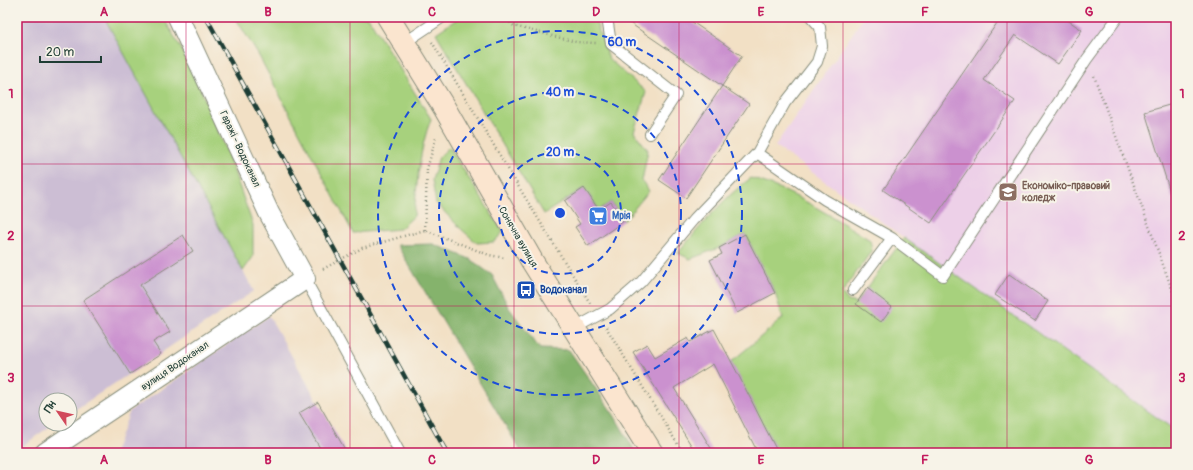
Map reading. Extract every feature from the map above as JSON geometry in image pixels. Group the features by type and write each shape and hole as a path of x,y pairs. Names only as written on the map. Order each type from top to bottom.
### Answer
{"street":[{"name":"Гаражі - Водоканал","path":"178,17 269,214 305,279"},
{"name":"Сонячна вулиця","path":"388,17 445,109 532,262 652,453"},
{"name":"вулиця Водоканал","path":"46,453 305,279"}],"lane":[{"path":"404,43 444,17"},
{"path":"607,17 611,44 676,95 650,134"},
{"path":"573,329 610,309 641,282 693,220 757,153 785,103 817,62 822,46 820,27 811,17"},
{"path":"757,153 825,200 892,238 943,276 1087,59 1118,17"},
{"path":"853,290 892,238"},
{"path":"305,279 400,453"}],"path":[{"path":"504,17 514,26 576,42 611,44"},
{"path":"424,30 522,194 683,453"},
{"path":"1087,59 1176,300"},
{"path":"425,230 427,169 445,109"},
{"path":"305,279 362,248 425,230 489,255 532,262"}],"shaded area":[{"path":"17,17 104,17 254,291 78,408 78,392 38,392 38,432 42,432 17,450"},
{"name":"Економіко-правовий коледж","path":"864,17 1170,17 1176,33 1176,431 775,146"},
{"path":"269,316 347,453 114,453 130,411"}],"green space":[{"path":"104,17 163,17 190,64 227,152 253,225 253,257 243,271"},
{"path":"235,17 368,17 431,119 421,154 414,216 400,229 353,233 259,56"},
{"path":"460,17 594,17 609,59 646,92 634,132 648,150 642,181 649,191 624,221 611,202 599,210 584,188 544,214 436,33"},
{"path":"449,147 503,232 494,242 477,243 436,203 432,180 439,157"},
{"path":"751,178 767,183 798,197 870,240 872,250 842,293 848,301 856,303 904,238 1176,431 1176,453 778,453 731,362 783,318 775,293 745,234 719,248 690,259 678,253 721,204"},
{"path":"433,244 470,259 492,275 509,308 540,349 569,350 614,415 636,453 522,453 397,245"}],"building":[{"path":"621,17 685,17 742,56 722,86"},
{"path":"989,17 1063,17 1082,30 1058,64 1015,35 984,80 1015,101 931,223 883,190 997,23"},
{"path":"722,86 749,104 686,198 659,180"},
{"path":"1176,103 1176,197 1172,198 1145,112"},
{"name":"Мрія","path":"584,188 599,210 611,202 624,221 588,246 575,227 580,224 565,201"},
{"path":"745,234 775,293 737,313 710,260 722,254 719,248"},
{"path":"183,235 193,251 140,285 170,332 153,342 161,354 130,374 83,300"},
{"path":"1009,274 1048,301 1035,321 995,295"},
{"path":"867,288 892,307 881,322 856,304"},
{"path":"714,329 778,453 758,453 713,364 674,388 714,453 696,453 633,352 647,344 655,357 688,338 690,342"},
{"path":"318,402 347,453 323,453 299,413"}],"railway":[{"path":"206,17 447,453"}],"place":[{"name":"Економіко-правовий коледж","path":"1008,192"},
{"name":"Мрія","path":"598,216"},
{"name":"Водоканал","path":"526,290"}]}
